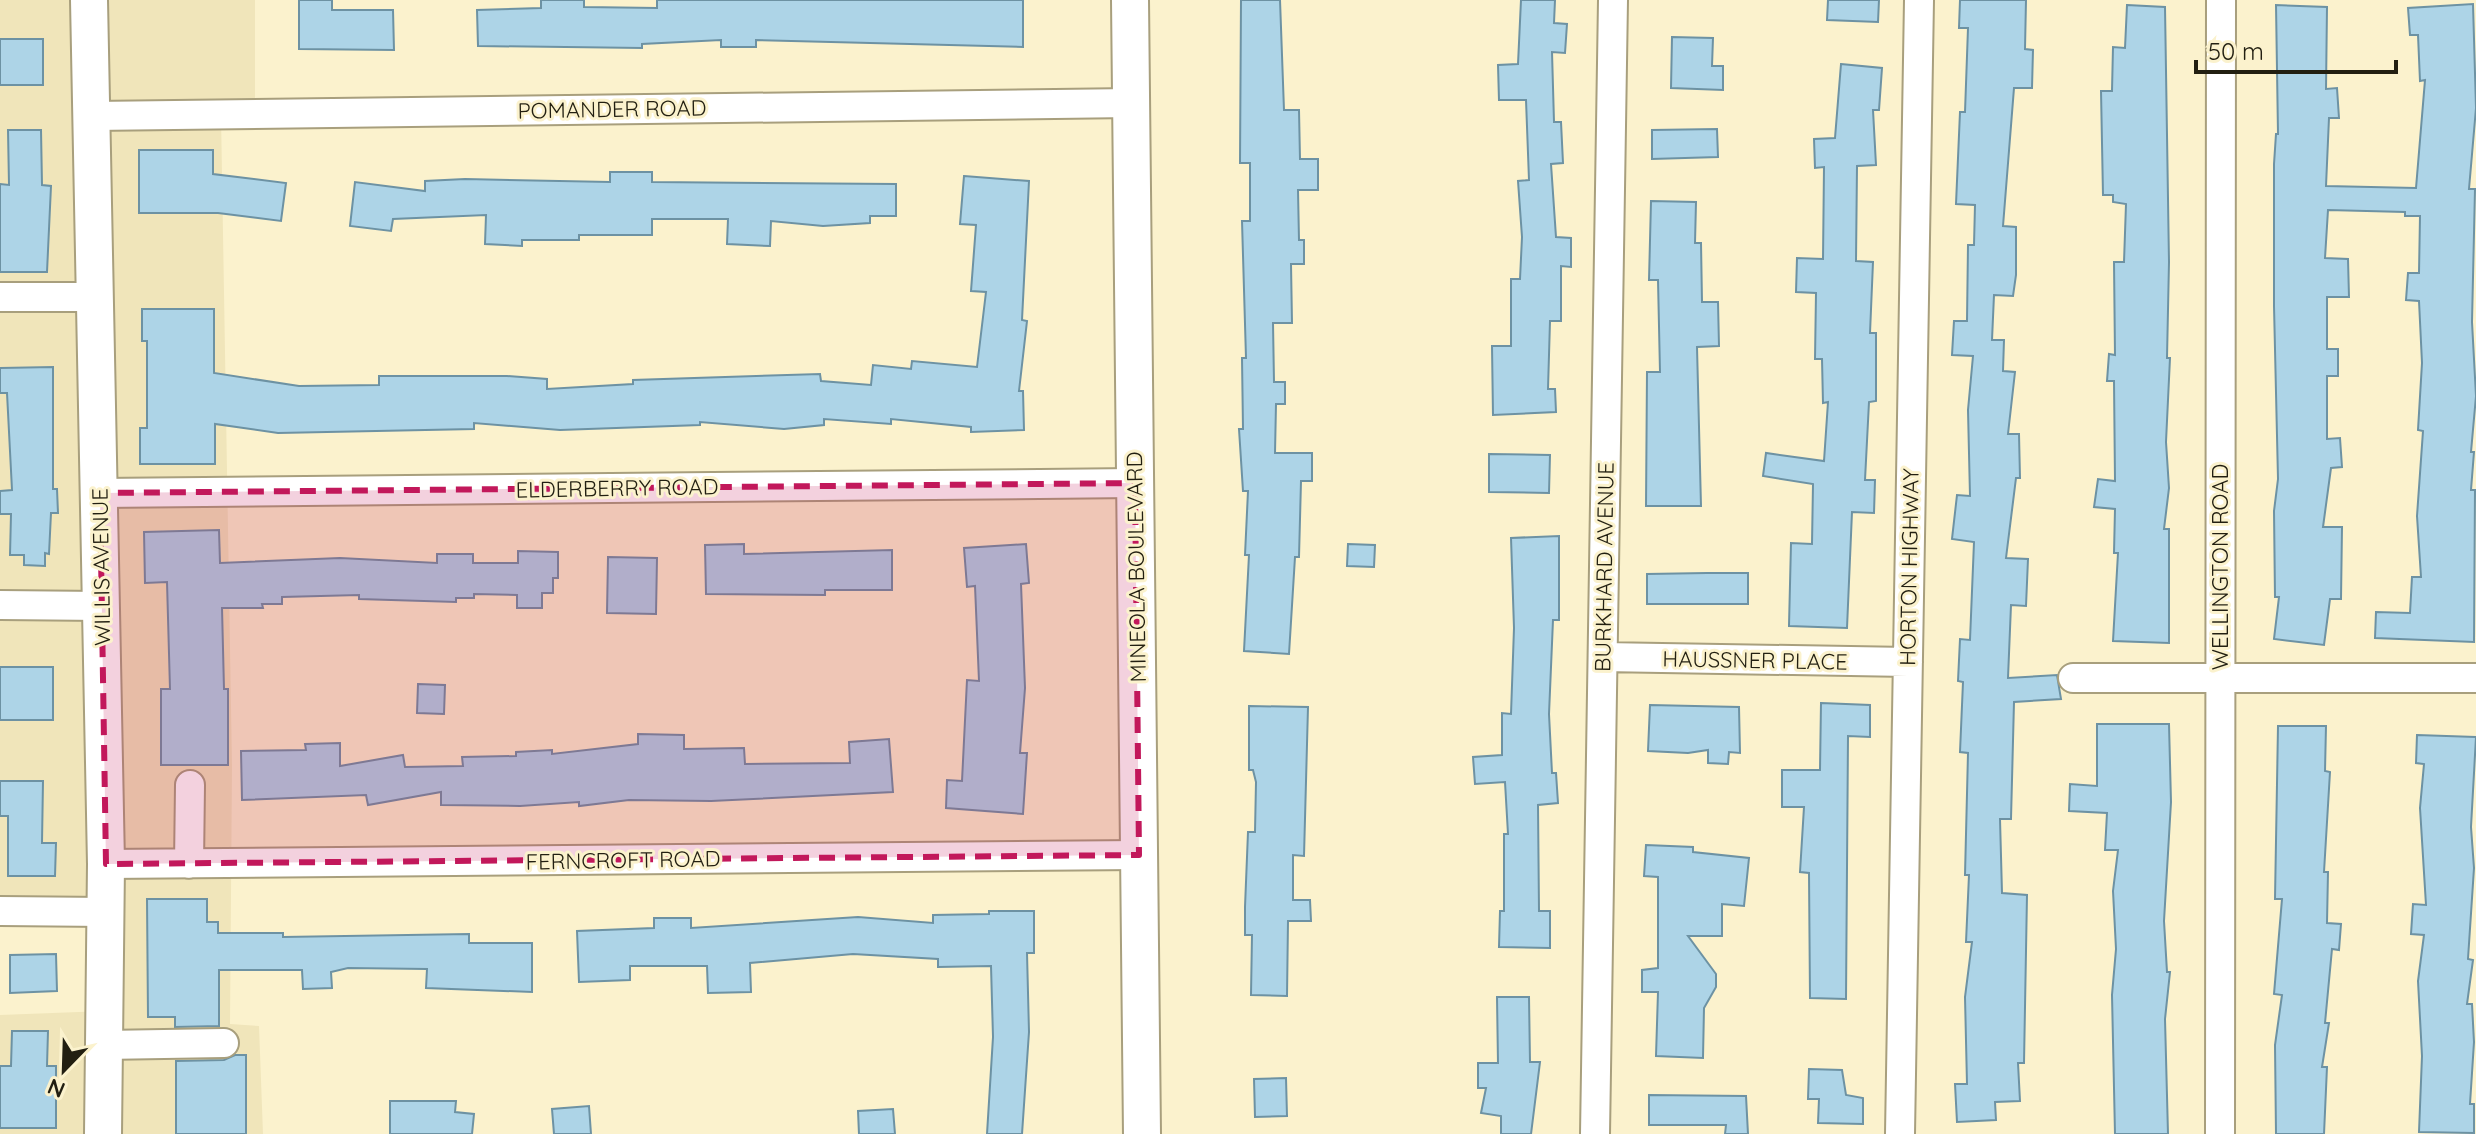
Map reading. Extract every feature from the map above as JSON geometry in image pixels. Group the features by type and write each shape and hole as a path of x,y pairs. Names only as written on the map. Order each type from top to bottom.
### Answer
{"main road":[{"name":"WILLIS AVENUE","path":"89,0 106,864 103,1134"},
{"name":"MINEOLA BOULEVARD","path":"1130,0 1142,1134"}],"street":[{"name":"BURKHARD AVENUE","path":"1595,1134 1613,0"},
{"name":"HORTON HIGHWAY","path":"1900,1134 1919,0"},
{"name":"WELLINGTON ROAD","path":"2220,1134 2221,0"},
{"name":"POMANDER ROAD","path":"93,116 1132,103"},
{"path":"0,297 97,297"},
{"name":"ELDERBERRY ROAD","path":"100,493 1135,483"},
{"path":"0,605 101,606"},
{"name":"HAUSSNER PLACE","path":"1603,657 1908,662"},
{"path":"2073,678 2476,678"},
{"path":"189,864 190,785"},
{"name":"FERNCROFT ROAD","path":"106,864 1139,855"},
{"path":"0,911 106,912"},
{"path":"104,1045 224,1043"}],"highlighted area":[{"path":"1135,483 1139,855 106,864 100,493"}],"shaded area":[{"path":"0,0 255,0 255,114 221,115 232,766 230,1024 259,1026 263,1134 0,1134 0,1015 105,1011 105,914 0,910"}],"building":[{"path":"299,0 332,0 332,10 393,10 394,50 299,49"},
{"path":"541,0 584,0 584,7 657,8 657,0 1023,0 1023,47 756,40 756,47 721,47 721,40 642,44 642,48 478,46 477,10 541,8"},
{"path":"1241,0 1280,0 1284,110 1299,110 1300,159 1318,159 1318,190 1298,190 1299,240 1304,240 1304,264 1291,264 1292,323 1273,323 1274,382 1285,382 1285,404 1276,404 1275,453 1312,453 1312,481 1301,481 1299,557 1295,557 1289,654 1244,651 1249,555 1245,555 1248,491 1243,491 1239,429 1243,429 1242,358 1246,358 1242,221 1250,221 1250,163 1240,163"},
{"path":"1521,0 1555,0 1554,23 1567,24 1565,53 1552,52 1554,122 1561,122 1563,163 1551,164 1556,237 1571,238 1571,267 1561,266 1561,321 1550,321 1548,389 1555,389 1556,412 1493,415 1492,346 1511,346 1511,279 1520,279 1522,237 1518,181 1529,180 1526,100 1499,100 1498,65 1518,64"},
{"path":"1828,0 1879,0 1878,22 1827,20"},
{"path":"1960,0 2026,0 2025,49 2033,50 2032,88 2014,88 2003,226 2016,227 2016,275 2013,296 1994,295 1992,340 2004,340 2003,371 2015,372 2008,434 2019,434 2020,478 2016,478 2006,558 2028,559 2026,606 2011,605 2008,678 2057,675 2061,699 2014,702 2011,819 2000,819 2002,893 2027,895 2024,1063 2018,1063 2020,1101 1995,1102 1996,1120 1957,1122 1955,1084 1967,1084 1965,997 1972,942 1966,942 1968,753 1960,752 1963,682 1958,681 1960,639 1970,640 1974,542 1952,539 1957,495 1970,496 1968,410 1973,356 1952,355 1954,321 1967,321 1968,245 1974,245 1975,205 1956,204 1960,112 1965,112 1968,28 1959,28"},
{"path":"2473,4 2476,108 2469,189 2475,189 2472,322 2476,396 2471,452 2474,452 2471,490 2475,490 2474,642 2375,638 2376,612 2410,613 2412,577 2421,577 2417,516 2423,431 2418,430 2422,363 2419,301 2406,300 2408,273 2419,273 2420,216 2405,216 2405,212 2328,210 2325,258 2348,259 2349,297 2327,297 2327,349 2338,349 2338,376 2327,376 2327,439 2340,438 2342,467 2331,468 2323,527 2342,527 2341,599 2330,599 2324,645 2274,639 2279,597 2275,597 2274,511 2278,479 2274,306 2274,164 2278,134 2276,5 2327,7 2326,89 2337,88 2339,118 2329,118 2326,186 2416,188 2425,80 2420,81 2418,35 2410,35 2408,8"},
{"path":"2127,5 2165,7 2169,262 2167,358 2170,358 2166,442 2169,488 2164,529 2169,529 2169,643 2113,641 2118,553 2114,553 2115,509 2094,507 2098,479 2115,481 2114,381 2107,381 2109,354 2115,355 2114,262 2124,262 2126,204 2113,202 2113,195 2103,195 2101,91 2112,91 2113,47 2125,48"},
{"path":"1672,37 1713,38 1712,66 1723,66 1723,90 1671,88"},
{"path":"0,39 43,39 43,85 0,85"},
{"path":"1841,64 1882,68 1879,110 1873,110 1876,165 1857,166 1856,261 1873,262 1870,333 1876,333 1876,401 1869,402 1865,480 1875,480 1874,513 1852,512 1847,628 1789,626 1791,543 1812,544 1813,484 1763,476 1766,453 1824,461 1828,402 1823,403 1822,359 1815,359 1816,293 1796,292 1797,258 1823,259 1824,167 1815,168 1814,139 1835,138"},
{"path":"1717,129 1718,157 1652,159 1652,130"},
{"path":"8,130 41,130 42,185 51,186 47,272 0,272 0,184 9,185"},
{"path":"139,150 213,150 213,174 286,183 281,221 218,213 139,213"},
{"path":"610,172 652,172 652,182 896,184 896,216 870,216 870,223 823,226 771,221 770,246 727,244 728,219 652,219 652,235 579,235 579,240 522,240 522,246 485,244 486,215 393,219 391,231 350,226 355,182 425,191 425,181 465,179 610,182"},
{"path":"964,176 1029,181 1022,320 1027,321 1019,391 1023,391 1024,430 971,432 971,427 891,419 891,424 824,419 824,425 784,429 700,422 700,425 560,430 474,423 474,429 278,433 215,424 215,464 140,464 140,428 147,428 147,341 142,341 142,309 214,309 214,373 299,386 379,385 379,376 507,376 547,379 547,389 633,384 633,380 820,374 821,381 871,385 873,365 911,369 912,361 977,367 986,292 971,291 976,225 960,224"},
{"path":"1651,201 1696,202 1695,243 1701,243 1702,302 1718,302 1719,346 1697,347 1701,506 1646,506 1647,372 1660,372 1658,280 1649,280"},
{"path":"53,367 53,489 57,489 58,513 51,513 49,554 45,553 45,566 24,565 24,555 10,555 11,514 0,514 0,491 12,490 7,393 0,393 0,368"},
{"path":"1489,454 1550,455 1549,493 1489,492"},
{"path":"219,530 220,563 340,558 437,563 437,554 473,554 473,563 518,563 518,551 558,552 558,578 553,578 553,593 542,593 542,608 517,608 517,595 474,594 474,598 456,598 456,602 359,599 359,595 282,597 282,604 262,604 263,608 222,608 224,689 228,689 228,765 161,765 161,689 170,689 167,582 145,583 144,532"},
{"path":"1559,536 1559,620 1553,620 1549,714 1552,773 1556,773 1558,803 1538,805 1539,911 1550,911 1550,948 1499,947 1500,911 1504,911 1504,834 1508,834 1505,782 1475,784 1473,757 1502,755 1502,713 1511,714 1514,628 1511,538"},
{"path":"744,544 744,554 892,550 892,590 825,590 825,595 706,594 705,545"},
{"path":"1026,544 1029,583 1021,584 1025,688 1020,753 1027,753 1023,814 946,808 947,780 962,781 967,680 979,681 975,586 967,587 964,548"},
{"path":"1348,544 1375,545 1374,567 1347,566"},
{"path":"608,557 657,558 656,614 607,613"},
{"path":"1748,573 1748,604 1647,604 1647,574"},
{"path":"0,667 53,667 53,720 0,720"},
{"path":"418,684 445,685 444,714 417,713"},
{"path":"1821,703 1870,705 1870,737 1848,736 1846,999 1810,998 1809,873 1800,872 1804,807 1782,807 1782,770 1820,770"},
{"path":"1650,705 1739,707 1740,753 1729,752 1728,764 1708,763 1708,750 1688,753 1648,751"},
{"path":"1249,706 1308,707 1304,856 1293,855 1293,900 1310,900 1311,921 1288,921 1287,996 1251,995 1252,935 1245,935 1245,907 1248,832 1255,832 1256,782 1253,770 1249,770"},
{"path":"2097,724 2169,724 2171,802 2164,921 2167,972 2170,972 2165,1019 2168,1134 2115,1134 2112,995 2116,949 2113,891 2118,850 2105,850 2107,813 2069,811 2070,784 2097,786"},
{"path":"2278,726 2326,726 2325,771 2330,772 2324,872 2328,872 2327,923 2341,924 2339,950 2332,949 2325,1023 2329,1023 2322,1067 2327,1067 2324,1134 2276,1134 2275,1045 2282,995 2274,994 2282,899 2275,899"},
{"path":"638,734 684,735 684,749 744,748 745,764 850,763 849,742 889,739 893,792 711,801 629,800 579,806 579,802 520,806 441,805 441,792 368,805 366,795 242,800 241,751 306,750 305,744 340,743 340,766 403,755 405,767 463,766 462,757 516,756 516,752 552,750 552,754 638,744"},
{"path":"2417,735 2476,737 2471,827 2474,868 2468,959 2473,960 2467,1004 2472,1004 2474,1042 2470,1104 2474,1104 2474,1133 2419,1132 2422,1056 2418,981 2424,935 2411,934 2413,904 2426,905 2420,808 2424,764 2416,763"},
{"path":"0,781 43,781 42,843 56,843 55,876 8,876 8,816 0,816"},
{"path":"1646,845 1693,847 1693,852 1749,858 1744,906 1722,904 1722,936 1688,936 1716,974 1716,987 1704,1008 1703,1058 1656,1056 1658,992 1642,992 1642,970 1658,968 1658,877 1644,876"},
{"path":"147,899 207,899 207,922 218,922 218,933 283,933 283,937 469,934 469,943 532,943 532,992 426,988 427,969 348,968 331,972 332,988 303,989 302,970 219,970 219,1026 175,1027 175,1017 148,1017"},
{"path":"989,911 1034,911 1034,953 1027,953 1029,1032 1022,1134 987,1134 993,1037 991,966 938,967 938,959 853,954 750,963 751,992 708,993 707,966 630,966 630,980 579,982 577,931 654,928 654,918 691,918 691,928 858,917 933,923 933,915 989,914"},
{"path":"56,954 57,991 10,993 10,955"},
{"path":"1497,997 1529,997 1530,1062 1540,1062 1531,1134 1501,1134 1501,1116 1481,1113 1486,1088 1478,1088 1478,1063 1498,1063"},
{"path":"12,1031 48,1031 47,1066 56,1066 56,1128 0,1128 0,1066 11,1066"},
{"path":"235,1055 246,1055 246,1134 176,1134 176,1061 224,1060"},
{"path":"1809,1069 1842,1070 1846,1095 1863,1098 1863,1124 1818,1123 1819,1099 1808,1099"},
{"path":"1286,1078 1287,1116 1255,1117 1254,1079"},
{"path":"1649,1095 1746,1096 1748,1134 1725,1134 1726,1125 1649,1125"},
{"path":"390,1101 456,1101 455,1112 474,1114 472,1134 390,1134"},
{"path":"589,1106 591,1134 554,1134 552,1109"},
{"path":"893,1109 895,1134 859,1134 858,1111"}]}
